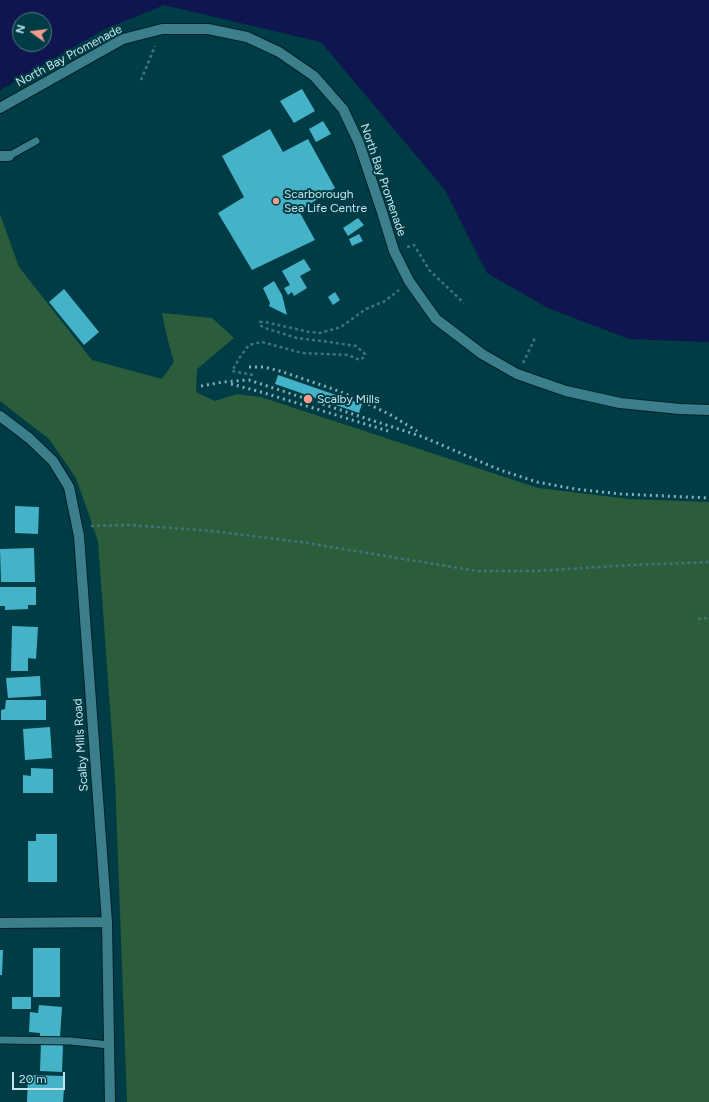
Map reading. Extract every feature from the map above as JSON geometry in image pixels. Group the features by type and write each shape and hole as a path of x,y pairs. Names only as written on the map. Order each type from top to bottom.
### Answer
{"street":[{"name":"North Bay Promenade","path":"0,108 123,39 162,29 208,29 247,37 279,52 314,76 343,109 359,143 394,251 409,282 436,319 482,354 517,374 566,391 620,403 680,410 709,410"},
{"name":"Scalby Mills Road","path":"0,416 28,438 53,461 69,487 79,536 107,922 110,1102"},
{"path":"0,923 107,922"}],"lane":[{"path":"4,156 36,141"},
{"path":"0,1040 71,1041 109,1045"}],"path":[{"path":"141,80 162,29"},
{"path":"394,251 414,245 430,270 464,303"},
{"path":"253,375 232,371 249,345 262,342 302,353 348,355 360,360 364,358 365,354 356,346 297,338 265,328 261,326 260,322 320,333 341,327 366,309 385,301 409,282"},
{"path":"517,374 535,338"},
{"path":"77,526 130,525 212,531 301,542 477,571 536,571 709,562"},
{"path":"698,619 709,618"}],"green space":[{"path":"0,214 19,267 92,360 162,379 174,362 162,313 212,318 234,338 197,369 196,392 215,401 237,394 261,397 538,488 629,499 709,502 709,1102 127,1102 115,778 98,541 76,478 49,439 0,401"}],"shaded area":[{"path":"0,0 709,0 709,342 629,339 548,308 487,273 445,190 321,42 164,5 103,30 0,90"}],"building":[{"path":"302,89 315,111 294,123 280,101"},
{"path":"323,121 331,134 316,142 309,129"},
{"name":"Scarborough Sea Life Centre","path":"270,129 283,152 308,139 335,188 299,211 315,240 252,270 218,213 244,197 222,156"},
{"path":"358,218 364,225 348,236 343,228"},
{"path":"359,234 363,241 352,246 349,239"},
{"path":"304,259 311,270 300,276 307,288 294,296 292,292 288,295 284,288 290,285 282,271"},
{"path":"274,281 282,295 287,315 269,306 270,303 263,288"},
{"path":"64,289 99,332 84,345 49,302"},
{"path":"335,292 340,300 333,305 328,297"},
{"path":"278,375 362,404 359,413 275,384"},
{"path":"15,506 39,507 38,534 15,533"},
{"path":"34,548 35,582 1,582 0,549"},
{"path":"0,587 36,587 36,605 28,605 28,609 5,610 5,606 0,606"},
{"path":"12,626 38,627 36,659 28,658 28,671 11,671"},
{"path":"40,676 41,696 8,698 6,678"},
{"path":"6,700 46,700 46,720 1,720 1,710 5,709"},
{"path":"50,727 52,758 25,760 23,729"},
{"path":"31,768 53,769 53,793 23,793 23,775 31,776"},
{"path":"36,834 57,834 57,882 28,882 28,841 36,841"},
{"path":"33,948 60,948 60,997 33,997"},
{"path":"0,950 3,950 2,975 0,975"},
{"path":"12,997 31,997 31,1009 12,1009"},
{"path":"39,1005 62,1007 60,1037 40,1036 40,1033 29,1032 30,1012 38,1013"},
{"path":"41,1043 63,1044 62,1072 40,1071"},
{"path":"28,1075 65,1076 63,1102 27,1102"}],"railway":[{"path":"249,367 264,367 280,371 333,389 389,414 417,431"},
{"path":"201,386 223,382 249,380 423,437 500,470 537,482 575,489 621,494 709,498"},
{"path":"231,384 388,431"}],"place":[{"name":"Scarborough Sea Life Centre","path":"276,201"},
{"name":"Scalby Mills","path":"308,399"}]}
